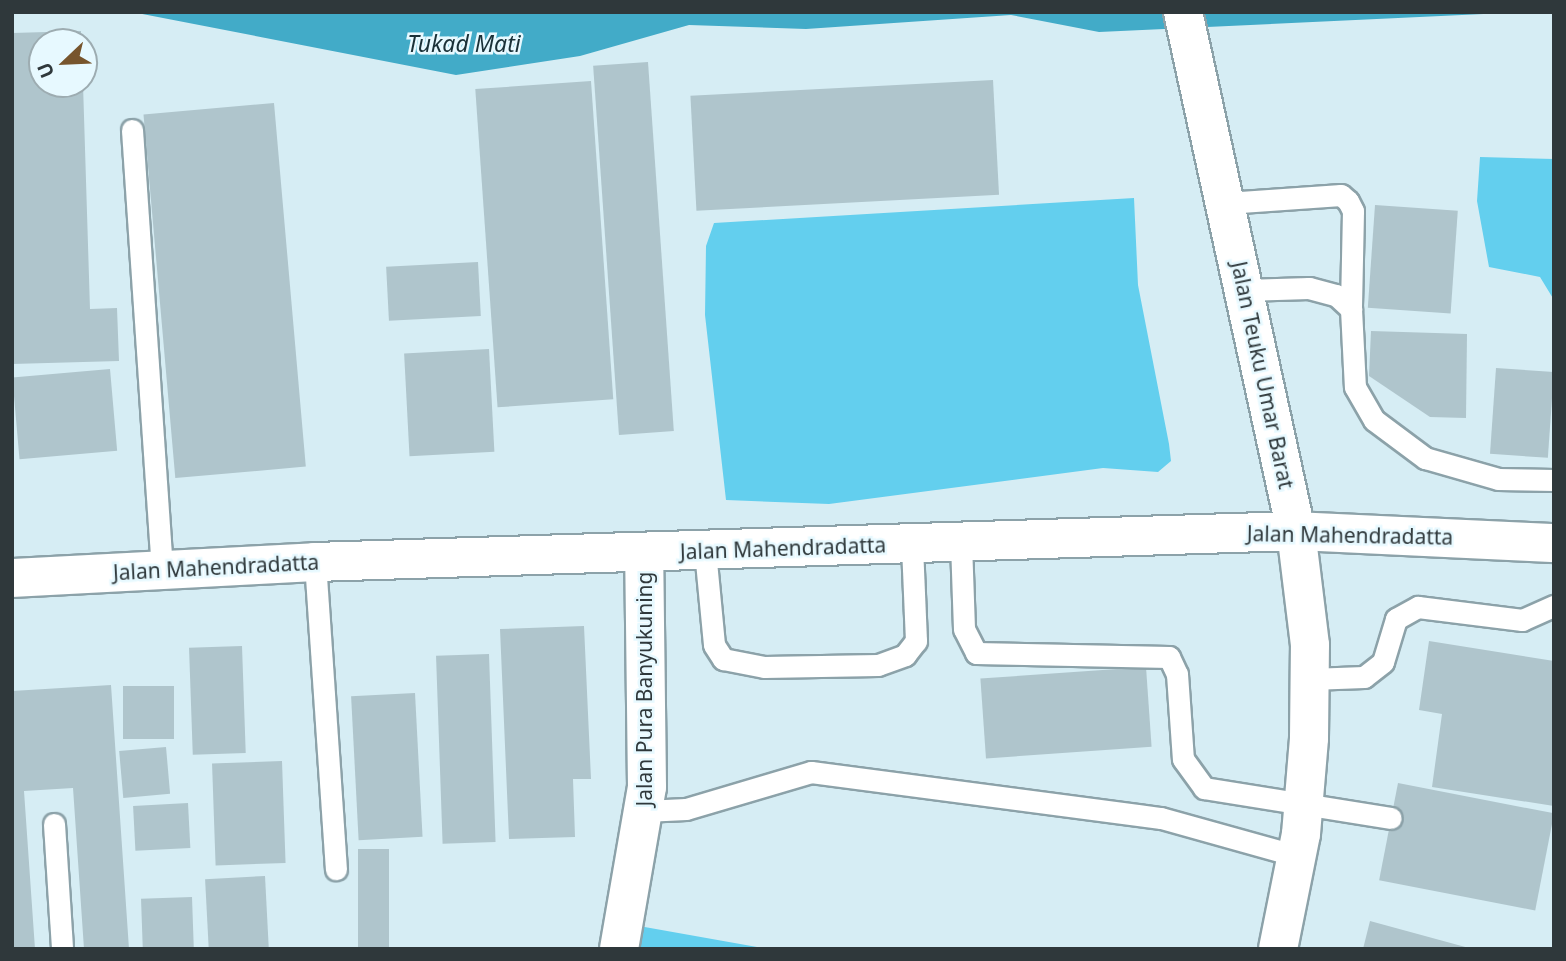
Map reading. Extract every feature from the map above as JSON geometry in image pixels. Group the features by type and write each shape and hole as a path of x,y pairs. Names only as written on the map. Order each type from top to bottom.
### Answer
{"main road":[{"name":"Jalan Teuku Umar Barat","path":"1184,12 1296,531 1310,678 1304,803 1279,949"},
{"name":"Jalan Mahendradatta","path":"12,578 315,562 1296,531 1554,543"},
{"name":"Jalan Pura Banyukuning","path":"619,949 644,811 644,552"}],"lane":[{"path":"132,130 162,570"},
{"path":"1226,203 1341,195 1353,211 1350,309 1354,387 1374,420 1395,440 1425,458 1498,479 1554,480"},
{"path":"1244,290 1309,288 1336,295 1350,309"},
{"path":"961,543 964,629 976,653 1168,657 1177,674 1184,759 1204,788 1391,818"},
{"path":"705,551 714,645 723,659 764,667 878,665 905,655 916,641 912,544"},
{"path":"315,562 336,869"},
{"path":"1310,678 1364,677 1383,662 1396,619 1418,607 1522,620 1554,606"},
{"path":"644,811 686,809 811,772 1161,818 1297,856"},
{"path":"54,824 62,949"}],"shaded area":[{"path":"1480,157 1554,159 1554,300 1540,277 1489,267 1477,201"},
{"path":"1134,198 1138,285 1171,461 1158,472 1103,468 829,504 726,500 705,315 706,246 714,223"},
{"path":"639,926 768,949 633,949"}],"water":[{"name":"Tukad Mati","path":"132,12 1526,12 1099,32 1011,15 806,29 689,25 580,56 456,75"}],"building":[{"path":"12,33 28,33 28,98 83,98 90,309 117,308 119,361 12,364"},
{"path":"648,62 674,431 619,435 593,66"},
{"path":"993,80 999,195 696,211 690,96"},
{"path":"591,81 613,399 498,407 475,89"},
{"path":"274,103 306,467 175,478 143,114"},
{"path":"1375,205 1458,211 1451,314 1368,308"},
{"path":"478,262 481,316 389,321 386,267"},
{"path":"1371,331 1467,334 1466,418 1430,417 1369,376"},
{"path":"489,349 494,452 410,456 404,353"},
{"path":"1496,368 1554,372 1548,458 1490,454"},
{"path":"110,369 117,451 20,459 12,378"},
{"path":"584,626 591,779 573,779 575,837 509,839 500,629"},
{"path":"1429,641 1554,661 1554,806 1432,787 1442,714 1419,710"},
{"path":"242,646 246,753 193,755 189,648"},
{"path":"489,654 496,842 443,844 436,656"},
{"path":"1146,667 1152,747 986,758 980,679"},
{"path":"111,685 129,949 84,949 73,788 24,791 35,949 12,949 12,691"},
{"path":"123,686 174,686 174,739 123,739"},
{"path":"415,693 423,837 359,840 351,696"},
{"path":"166,747 170,794 123,798 119,751"},
{"path":"282,761 286,863 216,865 212,763"},
{"path":"1398,783 1554,813 1535,911 1379,880"},
{"path":"188,803 190,848 135,851 133,806"},
{"path":"358,849 389,849 389,949 358,949"},
{"path":"265,876 269,949 209,949 205,879"},
{"path":"192,897 194,949 143,949 141,899"},
{"path":"1370,921 1469,948 1469,949 1363,949"}]}
